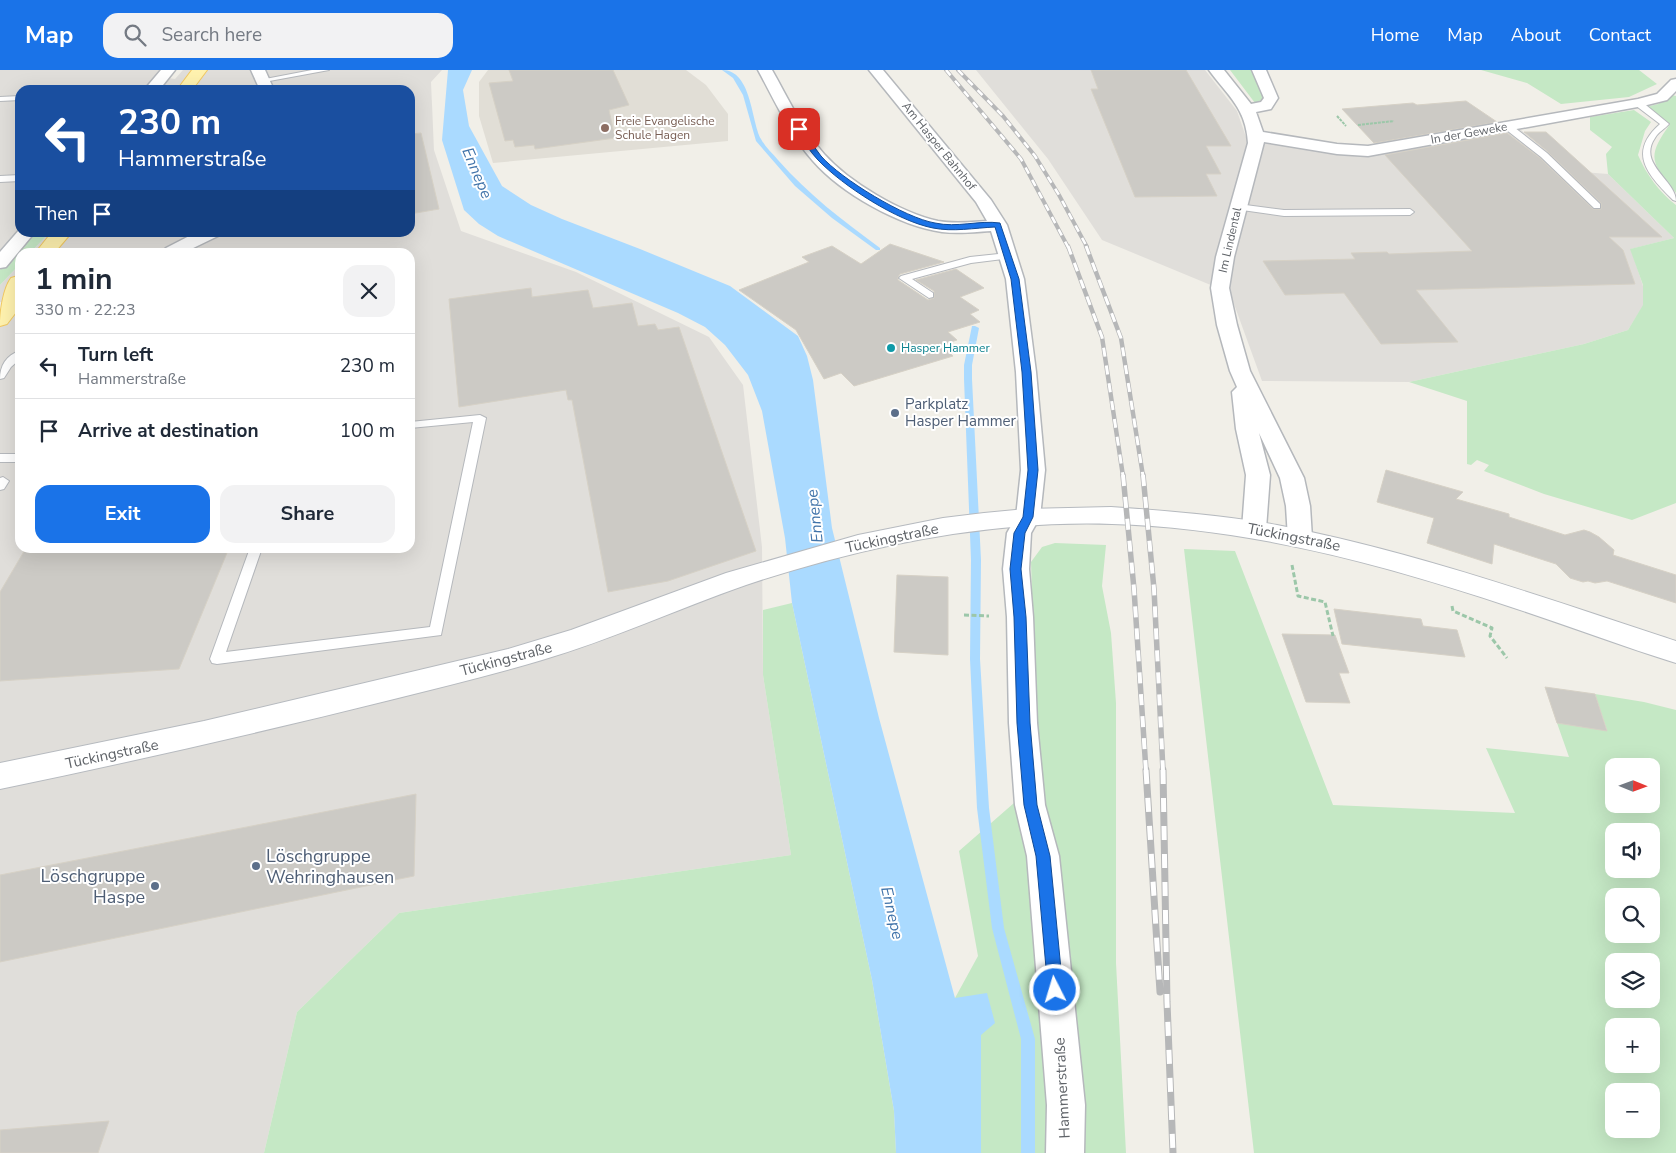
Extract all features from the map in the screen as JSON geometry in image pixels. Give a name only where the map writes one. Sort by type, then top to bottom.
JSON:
[{"type":"main road","points":[[188,85],[200,70]]},
{"type":"main road","points":[[49,248],[58,237]]},
{"type":"main road","points":[[0,320],[14,292]]},
{"type":"street","points":[[155,85],[168,70]]},
{"type":"street","points":[[764,70],[799,129],[820,158],[857,189],[904,216],[933,226],[969,228],[998,225]]},
{"type":"street","name":"Am Hasper Bahnhof","points":[[876,70],[983,200],[998,225]]},
{"type":"street","name":"Im Lindental","points":[[1216,70],[1248,109],[1256,136],[1254,150],[1225,257],[1220,288],[1227,325],[1240,371],[1247,429],[1258,475],[1254,529]]},
{"type":"street","points":[[1248,109],[1266,106],[1271,98],[1259,70]]},
{"type":"street","name":"In der Geweke","points":[[1256,136],[1337,149],[1368,151],[1638,104],[1662,97],[1676,83]]},
{"type":"street","name":"Hammerstraße","points":[[998,225],[1015,279],[1027,382],[1033,470],[1013,519],[1019,533],[1016,569],[1020,617],[1023,723],[1030,805],[1043,856],[1066,1106],[1065,1153]]},
{"type":"street","points":[[0,263],[23,237]]},
{"type":"street","points":[[180,248],[202,237]]},
{"type":"street","name":"Im Lindental","points":[[1240,371],[1292,478],[1298,506],[1300,538]]},
{"type":"street","name":"Tückingstraße","points":[[0,776],[143,748],[290,714],[539,651],[592,634],[697,592],[822,554],[901,535],[1013,519],[1122,517],[1184,521],[1254,529],[1300,538],[1368,553],[1451,578],[1676,652]]},
{"type":"lane","points":[[263,80],[324,70]]},
{"type":"lane","points":[[0,99],[15,98]]},
{"type":"lane","points":[[1638,104],[1665,124],[1650,138],[1646,155],[1652,170],[1676,198]]},
{"type":"lane","points":[[1507,126],[1544,155],[1597,206]]},
{"type":"lane","points":[[0,179],[15,178]]},
{"type":"lane","points":[[1238,207],[1284,213],[1410,212]]},
{"type":"lane","points":[[929,295],[904,278],[970,260],[1008,256]]},
{"type":"lane","points":[[0,376],[7,365],[15,358]]},
{"type":"lane","points":[[254,553],[217,659],[436,632],[480,418],[415,424]]},
{"type":"lane","points":[[0,458],[15,458]]},
{"type":"path","points":[[1337,116],[1346,126]]},
{"type":"path","points":[[1292,564],[1298,596],[1325,602],[1333,636]]},
{"type":"path","points":[[1451,578],[1453,611],[1492,628],[1490,636],[1507,658]]},
{"type":"path","points":[[964,615],[992,616]]},
{"type":"shaded area","points":[[0,70],[175,70],[168,78],[175,79],[183,70],[442,70],[431,82],[434,150],[461,231],[576,272],[709,337],[743,385],[762,547],[763,675],[791,855],[399,913],[297,1012],[264,1153],[0,1153],[0,310],[6,302],[0,302],[0,285],[15,269],[15,553],[415,553],[415,248],[35,248],[45,237],[415,237],[415,85],[15,85],[15,237],[19,237],[14,253],[0,270]]},
{"type":"shaded area","name":"Freie Evangelische Schule Hagen","points":[[488,70],[686,70],[706,85],[728,114],[728,141],[493,163],[479,116],[479,82]]},
{"type":"shaded area","points":[[976,70],[1205,70],[1237,111],[1247,140],[1331,154],[1367,156],[1521,130],[1570,171],[1608,174],[1674,238],[1631,249],[1643,286],[1643,306],[1628,330],[1584,344],[1409,382],[1262,381],[1230,293],[1102,240],[1048,159]]},
{"type":"green space","points":[[1230,70],[1254,70],[1266,98],[1255,103]]},
{"type":"green space","points":[[1481,70],[1639,70],[1657,84],[1629,97],[1561,104],[1527,83]]},
{"type":"green space","points":[[1672,95],[1676,96],[1676,193],[1661,174],[1655,160],[1657,145],[1670,124],[1646,107],[1658,104]]},
{"type":"green space","points":[[1634,110],[1651,122],[1645,131],[1638,155],[1654,183],[1676,205],[1676,503],[1632,520],[1544,494],[1484,471],[1489,465],[1477,460],[1471,465],[1467,464],[1467,401],[1409,382],[1584,344],[1628,330],[1643,305],[1643,285],[1630,249],[1674,238],[1608,174],[1606,154],[1612,147],[1590,130],[1590,117]]},
{"type":"green space","points":[[29,237],[45,237],[35,248],[19,248]]},
{"type":"green space","points":[[15,253],[15,269],[0,285],[0,270]]},
{"type":"green space","points":[[1055,543],[1106,545],[1102,586],[1111,633],[1116,703],[1116,963],[1126,1153],[981,1153],[981,1035],[955,998],[978,956],[959,851],[1038,782],[1031,562],[1042,547]]},
{"type":"green space","points":[[1184,549],[1235,551],[1333,805],[1515,813],[1486,748],[1569,757],[1557,723],[1607,730],[1595,694],[1644,702],[1676,710],[1676,1153],[1254,1153]]},
{"type":"green space","points":[[792,603],[872,980],[894,1111],[896,1153],[264,1153],[297,1012],[399,913],[791,855],[763,675],[763,610]]},
{"type":"water","name":"Ennepe","points":[[448,70],[472,70],[463,90],[469,126],[502,186],[531,205],[562,219],[730,286],[798,336],[807,356],[813,380],[832,528],[879,718],[955,998],[987,993],[995,1023],[981,1035],[981,1153],[896,1153],[894,1111],[872,980],[792,603],[785,538],[762,411],[748,375],[725,345],[705,327],[678,313],[498,236],[479,224],[464,210],[442,140]]},
{"type":"building","points":[[509,70],[613,70],[629,105],[609,110],[615,138],[535,149],[534,145],[515,147],[513,140],[505,141],[489,83],[513,81]]},
{"type":"building","points":[[1091,70],[1186,70],[1231,146],[1206,146],[1221,174],[1206,174],[1217,196],[1135,197],[1091,89],[1098,89]]},
{"type":"building","points":[[1466,101],[1497,122],[1374,143],[1342,109],[1413,103],[1417,105]]},
{"type":"building","points":[[1524,132],[1546,132],[1662,237],[1609,237],[1623,250],[1635,284],[1416,290],[1458,342],[1381,344],[1344,293],[1285,295],[1263,261],[1355,259],[1351,253],[1387,252],[1389,254],[1472,251],[1385,155],[1507,133],[1540,158],[1593,209],[1601,209],[1601,203],[1548,152]]},
{"type":"building","points":[[421,133],[439,209],[415,213],[415,134]]},
{"type":"building","points":[[890,244],[944,262],[900,274],[898,277],[898,280],[928,300],[934,298],[934,291],[916,280],[956,269],[984,288],[960,297],[979,310],[970,314],[980,322],[948,332],[957,340],[941,345],[953,356],[854,386],[841,373],[824,379],[796,330],[739,290],[809,262],[802,257],[832,246],[861,264]]},
{"type":"building","points":[[531,288],[532,297],[588,290],[593,308],[632,303],[638,326],[655,324],[658,330],[679,327],[756,551],[668,581],[608,592],[572,400],[568,400],[566,390],[459,407],[449,299]]},
{"type":"building","points":[[1386,470],[1463,492],[1456,499],[1509,514],[1509,517],[1565,535],[1584,530],[1590,532],[1614,550],[1613,555],[1676,575],[1676,603],[1607,581],[1595,583],[1570,578],[1556,564],[1494,544],[1492,564],[1427,543],[1434,518],[1377,502]]},
{"type":"building","points":[[23,553],[227,553],[179,669],[0,681],[0,592]]},
{"type":"building","points":[[897,575],[948,577],[948,655],[894,652]]},
{"type":"building","points":[[1334,609],[1421,619],[1423,626],[1457,630],[1465,657],[1342,644]]},
{"type":"building","points":[[1282,634],[1335,635],[1349,673],[1339,673],[1350,703],[1306,702]]},
{"type":"building","points":[[1545,687],[1595,694],[1607,731],[1557,723]]},
{"type":"building","points":[[416,794],[414,876],[0,962],[0,875]]},
{"type":"building","points":[[109,1121],[98,1153],[0,1153],[0,1130]]},
{"type":"waterway","points":[[725,70],[735,77],[746,95],[758,140],[797,185],[834,217],[878,249]]},
{"type":"waterway","points":[[975,328],[968,365],[968,379],[976,560],[975,659],[983,808],[998,928],[1028,1039],[1028,1153]]},
{"type":"railway","points":[[946,70],[1021,159],[1068,247]]},
{"type":"railway","points":[[958,70],[1003,116],[1035,156],[1087,247]]},
{"type":"railway","points":[[1068,246],[1102,337],[1123,476]]},
{"type":"railway","points":[[1086,246],[1121,338],[1143,476]]},
{"type":"railway","points":[[1123,475],[1134,589],[1146,771]]},
{"type":"railway","points":[[1143,475],[1154,589],[1163,771]]},
{"type":"railway","points":[[1146,770],[1160,992]]},
{"type":"railway","points":[[1163,770],[1167,1002],[1173,1153]]},
{"type":"place","name":"Freie Evangelische Schule Hagen","points":[[605,128]]},
{"type":"place","name":"Hasper Hammer","points":[[891,348]]},
{"type":"place","name":"Parkplatz Hasper Hammer","points":[[895,413]]},
{"type":"place","name":"Löschgruppe Wehringhausen","points":[[256,866]]},
{"type":"place","name":"Löschgruppe Haspe","points":[[155,886]]},
{"type":"route","points":[[799,129],[820,158],[857,189],[904,216],[933,226],[950,228],[998,225],[1015,279],[1026,372],[1033,470],[1028,517],[1019,533],[1016,569],[1020,617],[1023,723],[1030,805],[1043,856],[1055,990]]}]
